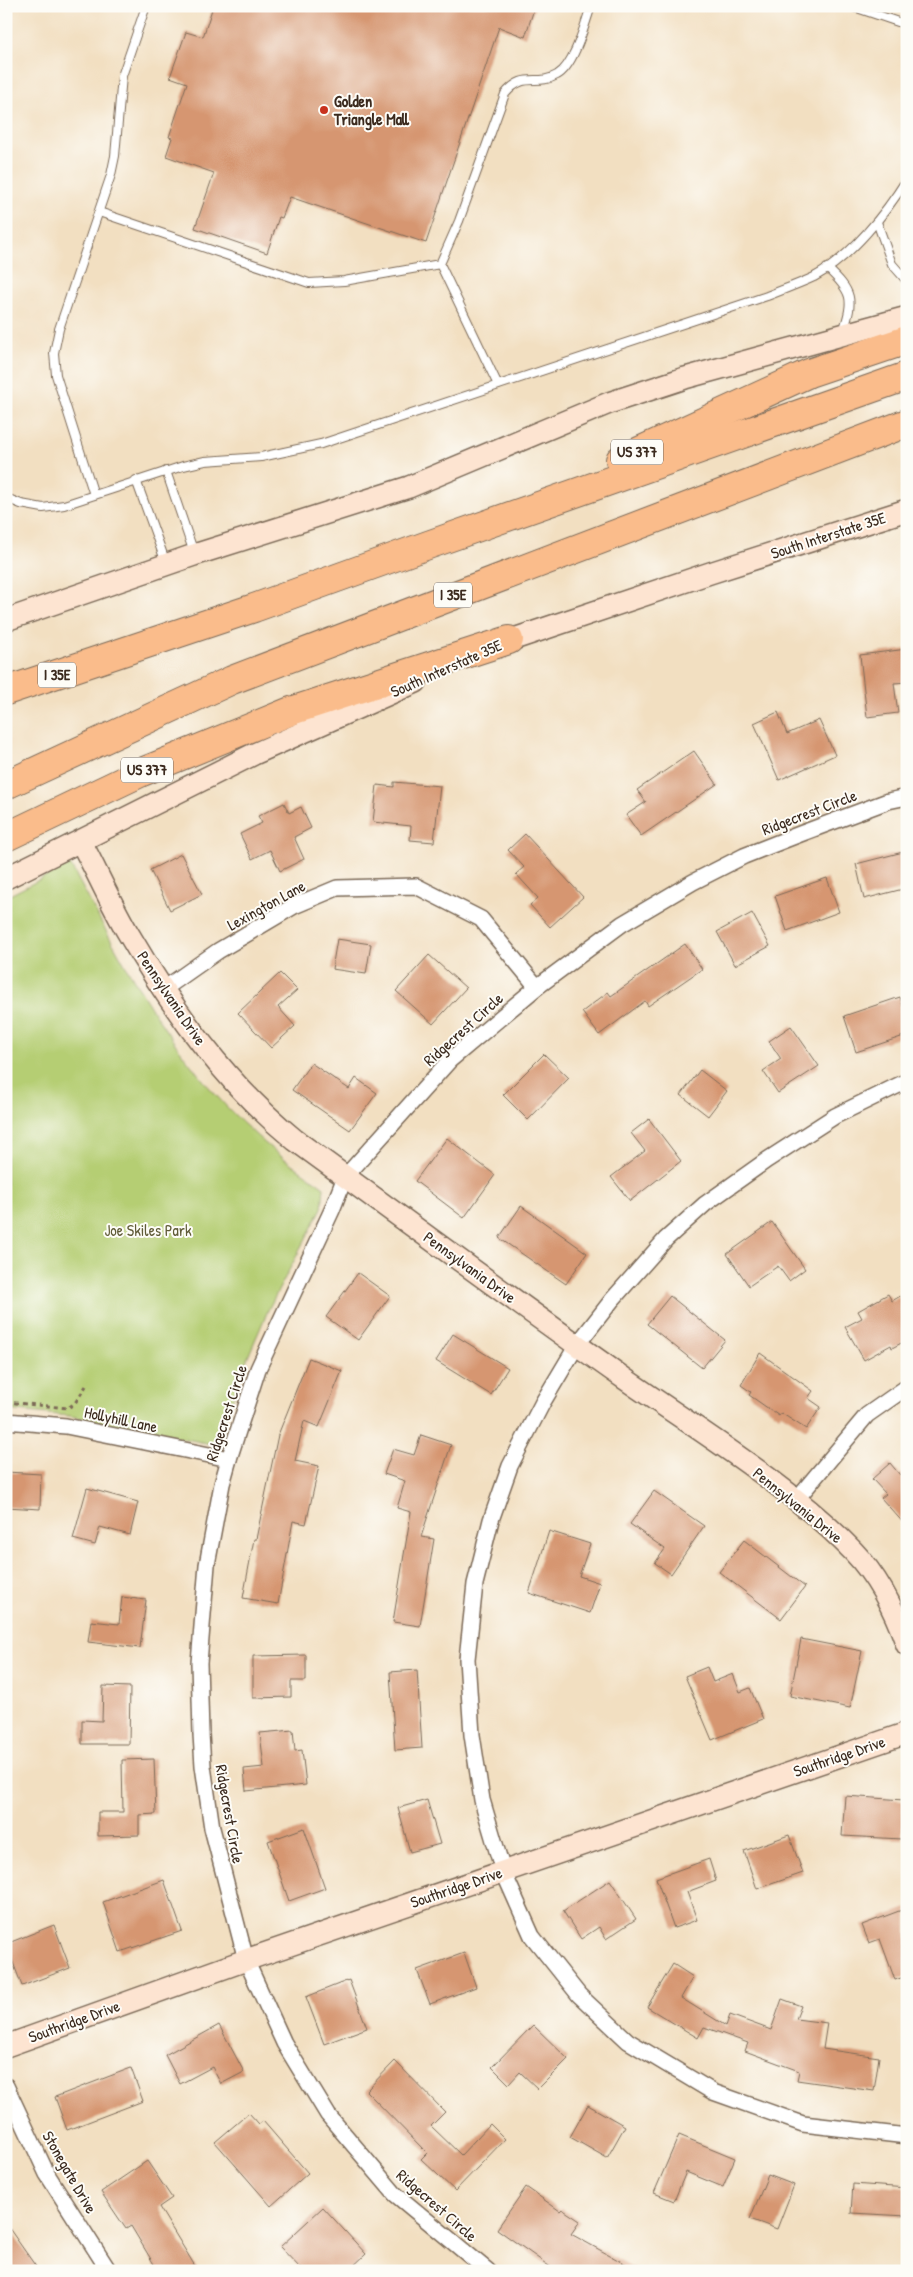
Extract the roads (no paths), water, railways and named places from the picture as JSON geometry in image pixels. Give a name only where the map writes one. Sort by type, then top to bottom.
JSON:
[{"type":"highway","name":"US 377","points":[[465,531],[809,373],[907,340]]},
{"type":"highway","name":"I 35E","points":[[6,691],[254,608],[465,531],[907,376]]},
{"type":"highway","name":"I 35E","points":[[6,786],[232,680],[907,423]]},
{"type":"highway","name":"US 377","points":[[6,837],[142,772],[291,711],[509,640]]},
{"type":"street","points":[[6,620],[167,566],[194,555],[409,487],[609,403],[685,378],[907,317]]},
{"type":"street","name":"South Interstate 35E","points":[[6,878],[254,754],[509,640],[907,510]]},
{"type":"street","name":"Ridgecrest Circle","points":[[488,2271],[395,2194],[328,2115],[284,2043],[246,1960],[212,1828],[202,1766],[200,1734],[199,1663],[206,1565],[228,1459],[258,1369],[332,1210],[345,1177],[450,1060],[537,987],[622,924],[693,882],[744,856],[888,801],[907,797]]},
{"type":"street","name":"Pennsylvania Drive","points":[[81,842],[128,932],[193,1033],[244,1092],[281,1129],[577,1345],[796,1500],[854,1552],[878,1582],[898,1621],[907,1645]]},
{"type":"street","name":"Lexington Lane","points":[[164,989],[218,951],[294,906],[337,888],[416,886],[481,919],[537,987]]},
{"type":"street","points":[[907,1081],[835,1116],[767,1160],[705,1204],[666,1239],[612,1300],[577,1345],[543,1402],[510,1466],[491,1520],[474,1584],[467,1659],[472,1735],[482,1800],[503,1871],[532,1936],[579,1995],[628,2041],[713,2092],[803,2124],[907,2136]]},
{"type":"street","points":[[796,1500],[867,1415],[907,1387]]},
{"type":"street","name":"Hollyhill Lane","points":[[6,1421],[66,1426],[228,1459]]},
{"type":"street","name":"Southridge Drive","points":[[6,2046],[246,1960],[907,1733]]},
{"type":"street","name":"Stonegate Drive","points":[[6,2086],[47,2174],[109,2271]]},
{"type":"lane","points":[[94,494],[56,375],[54,353],[59,329],[99,212],[115,156],[122,76],[146,6]]},
{"type":"lane","points":[[440,264],[459,222],[505,94],[513,85],[523,80],[548,78],[558,75],[573,54],[591,6]]},
{"type":"lane","points":[[851,6],[907,25]]},
{"type":"lane","points":[[6,498],[21,504],[43,508],[64,504],[136,480],[205,461],[261,457],[321,444],[766,296],[814,277],[827,268],[877,222],[907,179]]},
{"type":"lane","points":[[99,212],[309,283],[344,281],[440,264]]},
{"type":"lane","points":[[877,222],[892,264],[907,281]]},
{"type":"lane","points":[[440,264],[498,384]]},
{"type":"lane","points":[[827,268],[840,280],[849,298],[851,308],[842,335]]},
{"type":"lane","points":[[166,471],[194,555]]},
{"type":"lane","points":[[136,480],[167,566]]},
{"type":"place","name":"Golden Triangle Mall","points":[[324,110]]},
{"type":"park label","name":"Joe Skiles Park","points":[[148,1230]]}]
